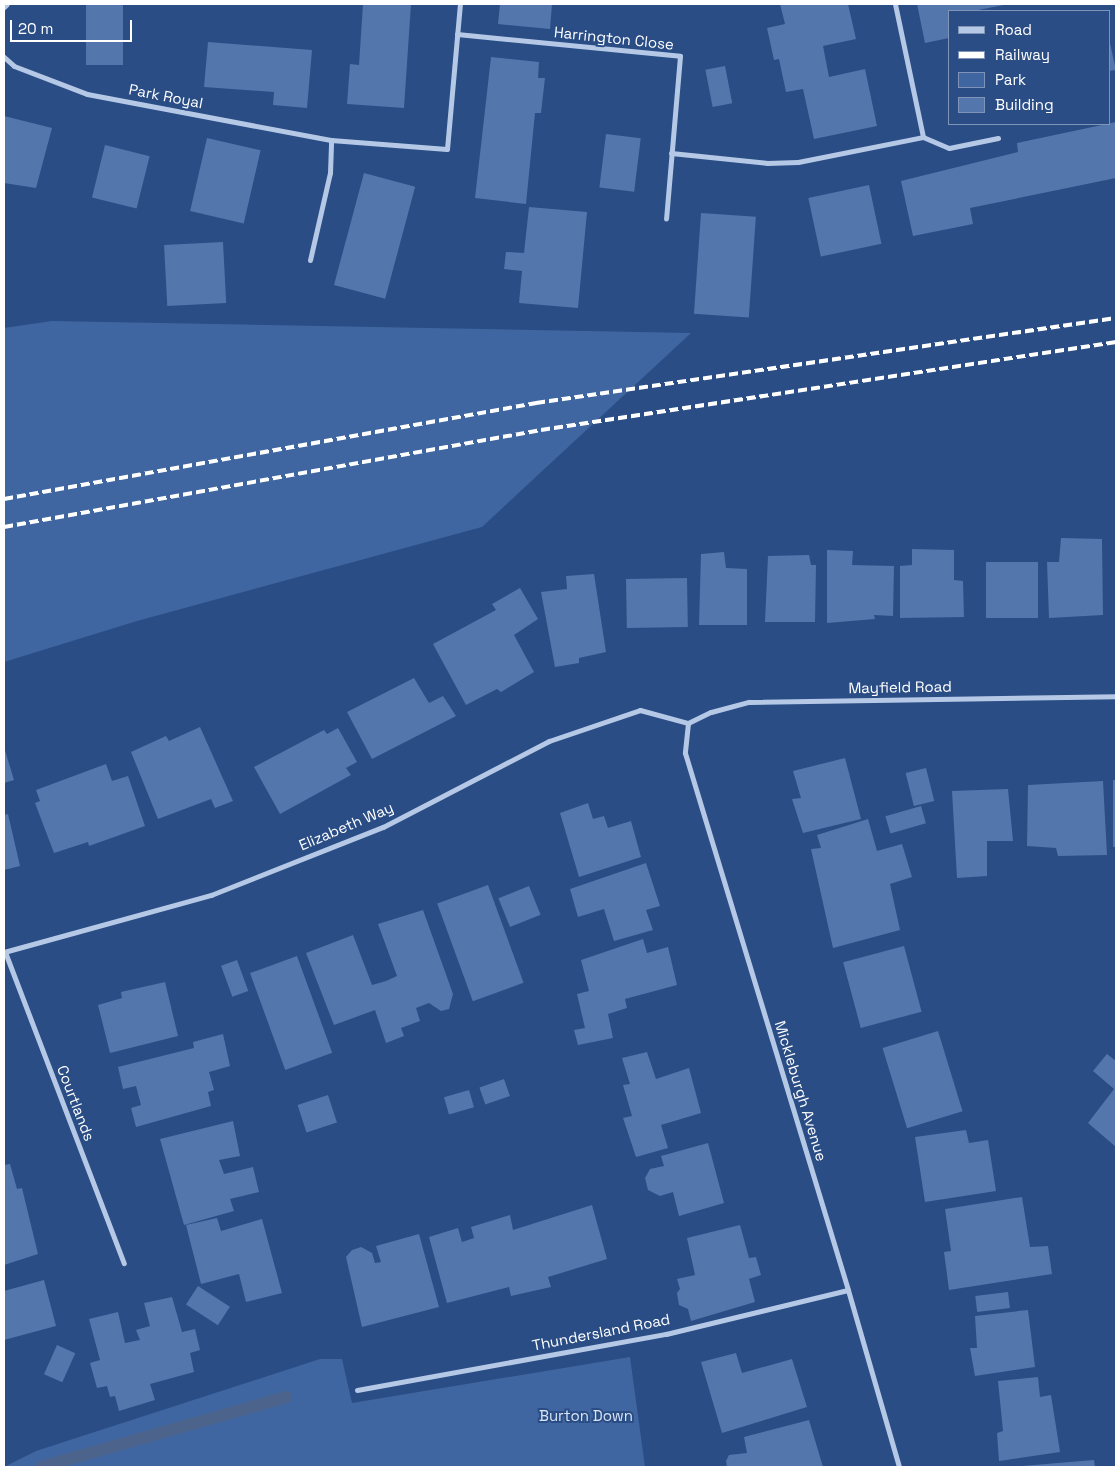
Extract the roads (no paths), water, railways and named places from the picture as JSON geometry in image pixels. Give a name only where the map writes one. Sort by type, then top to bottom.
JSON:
[{"type":"street","points":[[4,7],[7,4]]},
{"type":"street","name":"Park Royal","points":[[4,57],[14,66],[87,94],[331,140],[447,149],[460,4]]},
{"type":"street","points":[[895,4],[923,137]]},
{"type":"street","name":"Harrington Close","points":[[457,34],[680,56],[666,218]]},
{"type":"street","points":[[671,153],[767,163],[798,162],[923,137],[949,148],[998,138]]},
{"type":"street","points":[[310,260],[330,172],[331,140]]},
{"type":"street","name":"Mayfield Road","points":[[688,722],[710,712],[750,702],[1116,696]]},
{"type":"street","name":"Elizabeth Way","points":[[4,952],[211,895],[382,827],[548,741],[631,713],[640,710],[688,722]]},
{"type":"street","name":"Mickleburgh Avenue","points":[[688,722],[685,753],[848,1290],[899,1467]]},
{"type":"street","name":"Courtlands","points":[[4,952],[124,1263]]},
{"type":"street","name":"Thundersland Road","points":[[357,1390],[666,1334],[848,1290]]},
{"type":"waterway","points":[[41,1467],[286,1397]]},
{"type":"railway","points":[[4,499],[536,403],[1116,318]]},
{"type":"railway","points":[[4,527],[541,430],[1116,342]]},
{"type":"park label","name":"Burton Down","points":[[586,1416]]}]
